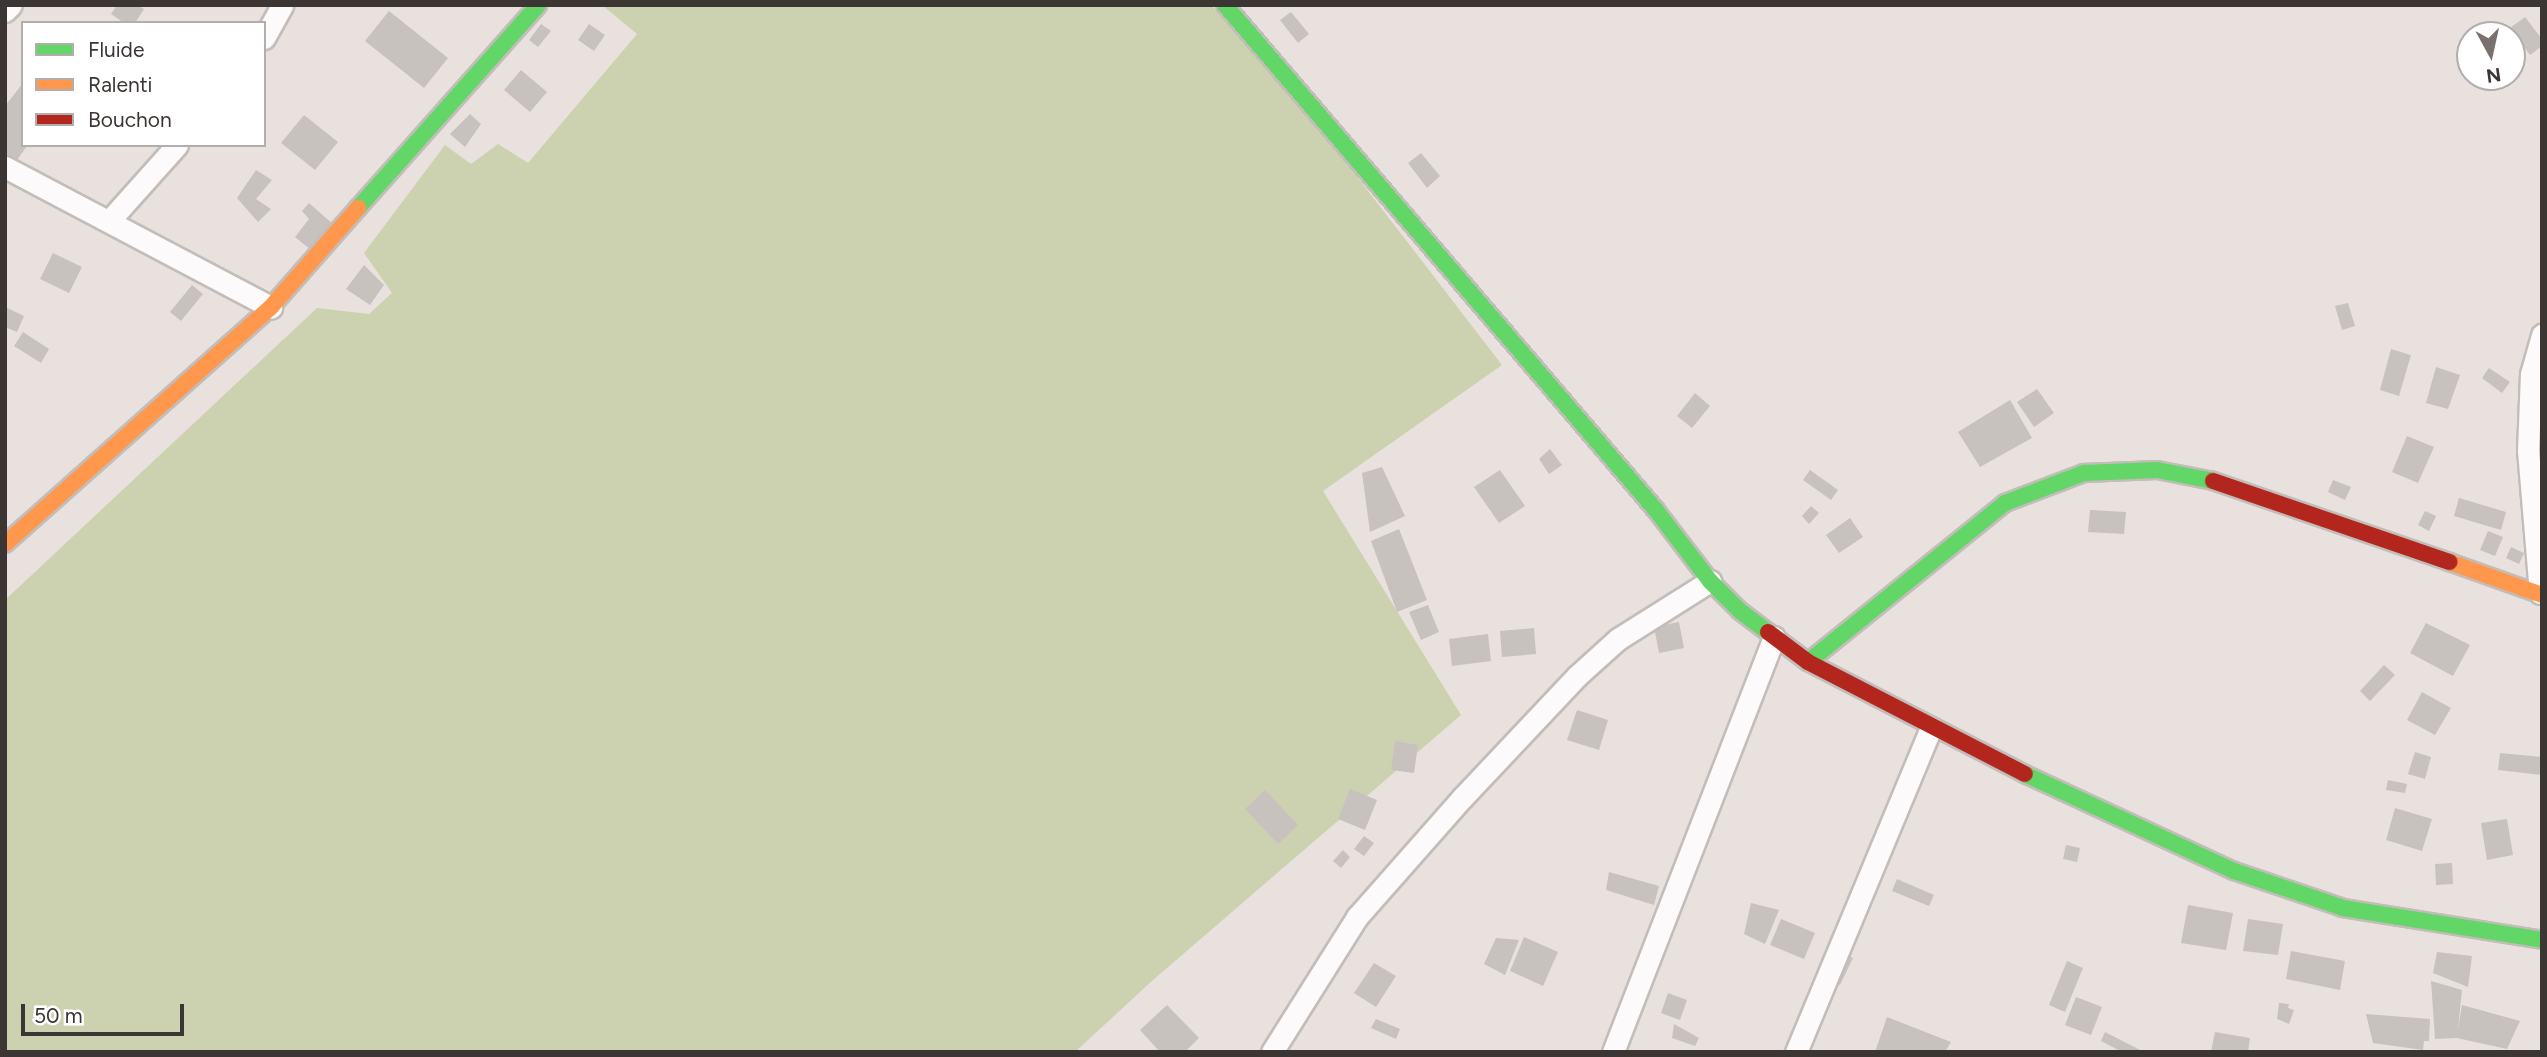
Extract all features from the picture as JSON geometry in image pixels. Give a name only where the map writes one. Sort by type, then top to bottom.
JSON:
[{"type":"main road","points":[[1225,5],[1655,509],[1710,581],[1740,611],[1808,662],[1931,728],[2234,871],[2343,908],[2541,937]]},
{"type":"main road","points":[[5,544],[66,486],[271,307],[529,8]]},
{"type":"main road","points":[[1808,662],[2006,503],[2084,473],[2157,470],[2221,482],[2541,594]]},
{"type":"street","points":[[5,11],[10,5]]},
{"type":"street","points":[[266,34],[282,5]]},
{"type":"street","points":[[109,221],[175,147]]},
{"type":"street","points":[[5,167],[271,307]]},
{"type":"street","points":[[2541,594],[2528,451],[2531,374],[2542,335]]},
{"type":"street","points":[[1272,1052],[1357,917],[1462,798],[1577,676],[1618,639],[1710,581]]},
{"type":"street","points":[[1613,1052],[1774,637]]},
{"type":"street","points":[[1796,1052],[1931,728]]},
{"type":"green space","points":[[602,5],[1211,5],[1335,148],[1502,365],[1323,491],[1461,715],[1153,980],[1075,1052],[5,1052],[5,600],[317,308],[369,314],[392,293],[364,253],[445,145],[471,164],[498,144],[528,163],[637,34]]},
{"type":"building","points":[[117,5],[138,5],[144,9],[136,21],[121,21],[111,14]]},
{"type":"building","points":[[389,11],[448,58],[424,88],[365,41]]},
{"type":"building","points":[[1291,12],[1309,34],[1298,43],[1280,20]]},
{"type":"building","points":[[2525,17],[2542,39],[2542,46],[2530,55],[2526,50],[2526,21],[2520,21]]},
{"type":"building","points":[[541,24],[551,31],[538,47],[529,40]]},
{"type":"building","points":[[589,24],[605,35],[594,51],[578,40]]},
{"type":"building","points":[[521,70],[547,92],[530,112],[504,90]]},
{"type":"building","points":[[21,86],[21,147],[26,147],[16,161],[5,153],[5,106]]},
{"type":"building","points":[[470,114],[481,124],[465,147],[450,134]]},
{"type":"building","points":[[304,115],[338,142],[315,170],[281,143]]},
{"type":"building","points":[[1421,153],[1440,176],[1427,188],[1408,163]]},
{"type":"building","points":[[256,170],[272,180],[256,199],[271,209],[258,222],[237,198]]},
{"type":"building","points":[[309,203],[334,225],[311,250],[295,237],[309,219],[302,211]]},
{"type":"building","points":[[53,253],[82,267],[69,293],[40,279]]},
{"type":"building","points":[[364,265],[384,285],[370,305],[346,289]]},
{"type":"building","points":[[192,285],[203,294],[181,321],[170,312]]},
{"type":"building","points":[[2348,303],[2355,326],[2342,330],[2335,306]]},
{"type":"building","points":[[5,307],[24,316],[17,332],[5,327]]},
{"type":"building","points":[[23,332],[49,349],[41,363],[14,346]]},
{"type":"building","points":[[2391,349],[2411,355],[2399,396],[2380,390]]},
{"type":"building","points":[[2436,367],[2460,375],[2448,409],[2426,403]]},
{"type":"building","points":[[2489,368],[2510,382],[2502,393],[2482,378]]},
{"type":"building","points":[[2037,389],[2054,413],[2034,427],[2017,402]]},
{"type":"building","points":[[1695,393],[1710,406],[1692,428],[1677,416]]},
{"type":"building","points":[[2010,400],[2032,438],[1980,467],[1958,432]]},
{"type":"building","points":[[2407,436],[2434,447],[2418,483],[2392,472]]},
{"type":"building","points":[[1550,449],[1562,465],[1549,474],[1539,459]]},
{"type":"building","points":[[1382,467],[1405,516],[1370,532],[1362,473]]},
{"type":"building","points":[[1500,470],[1525,506],[1499,523],[1474,487]]},
{"type":"building","points":[[1810,470],[1838,490],[1831,500],[1803,480]]},
{"type":"building","points":[[2333,480],[2351,487],[2345,500],[2328,492]]},
{"type":"building","points":[[2459,498],[2506,512],[2501,530],[2454,516]]},
{"type":"building","points":[[1811,506],[1819,513],[1809,524],[1802,516]]},
{"type":"building","points":[[2090,510],[2126,512],[2124,534],[2088,532]]},
{"type":"building","points":[[2425,511],[2436,516],[2429,531],[2418,525]]},
{"type":"building","points":[[1850,518],[1863,537],[1839,553],[1826,535]]},
{"type":"building","points":[[1399,529],[1427,600],[1397,612],[1371,541]]},
{"type":"building","points":[[2488,531],[2503,537],[2495,556],[2480,550]]},
{"type":"building","points":[[2511,547],[2524,553],[2519,564],[2506,558]]},
{"type":"building","points":[[1428,605],[1439,632],[1421,640],[1409,612]]},
{"type":"building","points":[[1679,622],[1684,648],[1659,653],[1654,627]]},
{"type":"building","points":[[2426,623],[2470,645],[2453,676],[2410,653]]},
{"type":"building","points":[[1534,628],[1536,654],[1502,657],[1500,631]]},
{"type":"building","points":[[1488,634],[1491,661],[1452,666],[1449,639]]},
{"type":"building","points":[[2384,665],[2395,675],[2370,701],[2360,691]]},
{"type":"building","points":[[2422,692],[2451,708],[2435,735],[2407,720]]},
{"type":"building","points":[[1577,710],[1608,720],[1599,750],[1567,740]]},
{"type":"building","points":[[1395,741],[1418,745],[1414,773],[1391,770]]},
{"type":"building","points":[[2415,752],[2431,757],[2425,779],[2408,774]]},
{"type":"building","points":[[2500,753],[2542,757],[2542,775],[2498,770]]},
{"type":"building","points":[[2388,780],[2407,784],[2405,793],[2386,790]]},
{"type":"building","points":[[1350,789],[1377,800],[1365,830],[1338,819]]},
{"type":"building","points":[[1265,790],[1298,825],[1278,844],[1245,809]]},
{"type":"building","points":[[2395,808],[2432,819],[2422,851],[2386,840]]},
{"type":"building","points":[[2507,819],[2513,855],[2487,860],[2481,823]]},
{"type":"building","points":[[1364,836],[1374,843],[1364,856],[1354,849]]},
{"type":"building","points":[[2066,845],[2080,848],[2077,862],[2063,859]]},
{"type":"building","points":[[1343,850],[1350,857],[1341,868],[1333,861]]},
{"type":"building","points":[[2452,863],[2453,884],[2436,885],[2435,864]]},
{"type":"building","points":[[1609,872],[1659,886],[1654,905],[1606,890]]},
{"type":"building","points":[[1897,879],[1934,895],[1929,906],[1892,891]]},
{"type":"building","points":[[1751,903],[1779,910],[1765,944],[1744,934]]},
{"type":"building","points":[[2188,905],[2233,913],[2226,950],[2181,943]]},
{"type":"building","points":[[1781,919],[1815,933],[1804,959],[1770,945]]},
{"type":"building","points":[[2248,919],[2283,924],[2278,955],[2243,951]]},
{"type":"building","points":[[1524,937],[1558,952],[1543,986],[1510,971]]},
{"type":"building","points":[[1496,938],[1519,940],[1505,975],[1484,964]]},
{"type":"building","points":[[2291,951],[2345,961],[2340,990],[2286,979]]},
{"type":"building","points":[[1841,952],[1853,958],[1840,985],[1827,979]]},
{"type":"building","points":[[2437,952],[2472,956],[2468,987],[2433,973]]},
{"type":"building","points":[[2067,961],[2083,968],[2065,1012],[2049,1005]]},
{"type":"building","points":[[1374,963],[1396,976],[1376,1007],[1354,993]]},
{"type":"building","points":[[2431,981],[2462,990],[2458,1030],[2462,1005],[2520,1021],[2507,1049],[2457,1038],[2435,1039]]},
{"type":"building","points":[[1668,993],[1687,1000],[1680,1020],[1661,1013]]},
{"type":"building","points":[[2076,997],[2102,1007],[2091,1035],[2065,1025]]},
{"type":"building","points":[[2279,1003],[2289,1004],[2288,1008],[2294,1010],[2289,1024],[2277,1019]]},
{"type":"building","points":[[1167,1005],[1199,1038],[1185,1052],[1160,1052],[1140,1030]]},
{"type":"building","points":[[2366,1014],[2430,1019],[2429,1041],[2424,1041],[2423,1050],[2373,1043]]},
{"type":"building","points":[[1887,1017],[1951,1042],[1945,1052],[1875,1052]]},
{"type":"building","points":[[1376,1019],[1400,1029],[1396,1039],[1371,1028]]},
{"type":"building","points":[[1674,1024],[1699,1038],[1695,1046],[1672,1038]]},
{"type":"building","points":[[2105,1032],[2144,1052],[2122,1052],[2101,1041]]},
{"type":"building","points":[[2215,1032],[2250,1038],[2248,1052],[2211,1052]]},
{"type":"traffic: fast","points":[[358,208],[538,5]]},
{"type":"traffic: fast","points":[[1225,5],[1655,509],[1710,581],[1740,611],[1768,632]]},
{"type":"traffic: fast","points":[[1808,662],[2005,503],[2084,473],[2157,470],[2213,481]]},
{"type":"traffic: fast","points":[[2025,774],[2234,871],[2343,908],[2542,940]]},
{"type":"traffic: slow","points":[[5,544],[271,307],[358,208]]},
{"type":"traffic: slow","points":[[2449,562],[2542,595]]},
{"type":"traffic: jam","points":[[2213,481],[2449,562]]},
{"type":"traffic: jam","points":[[1768,632],[1808,662],[2025,774]]}]
